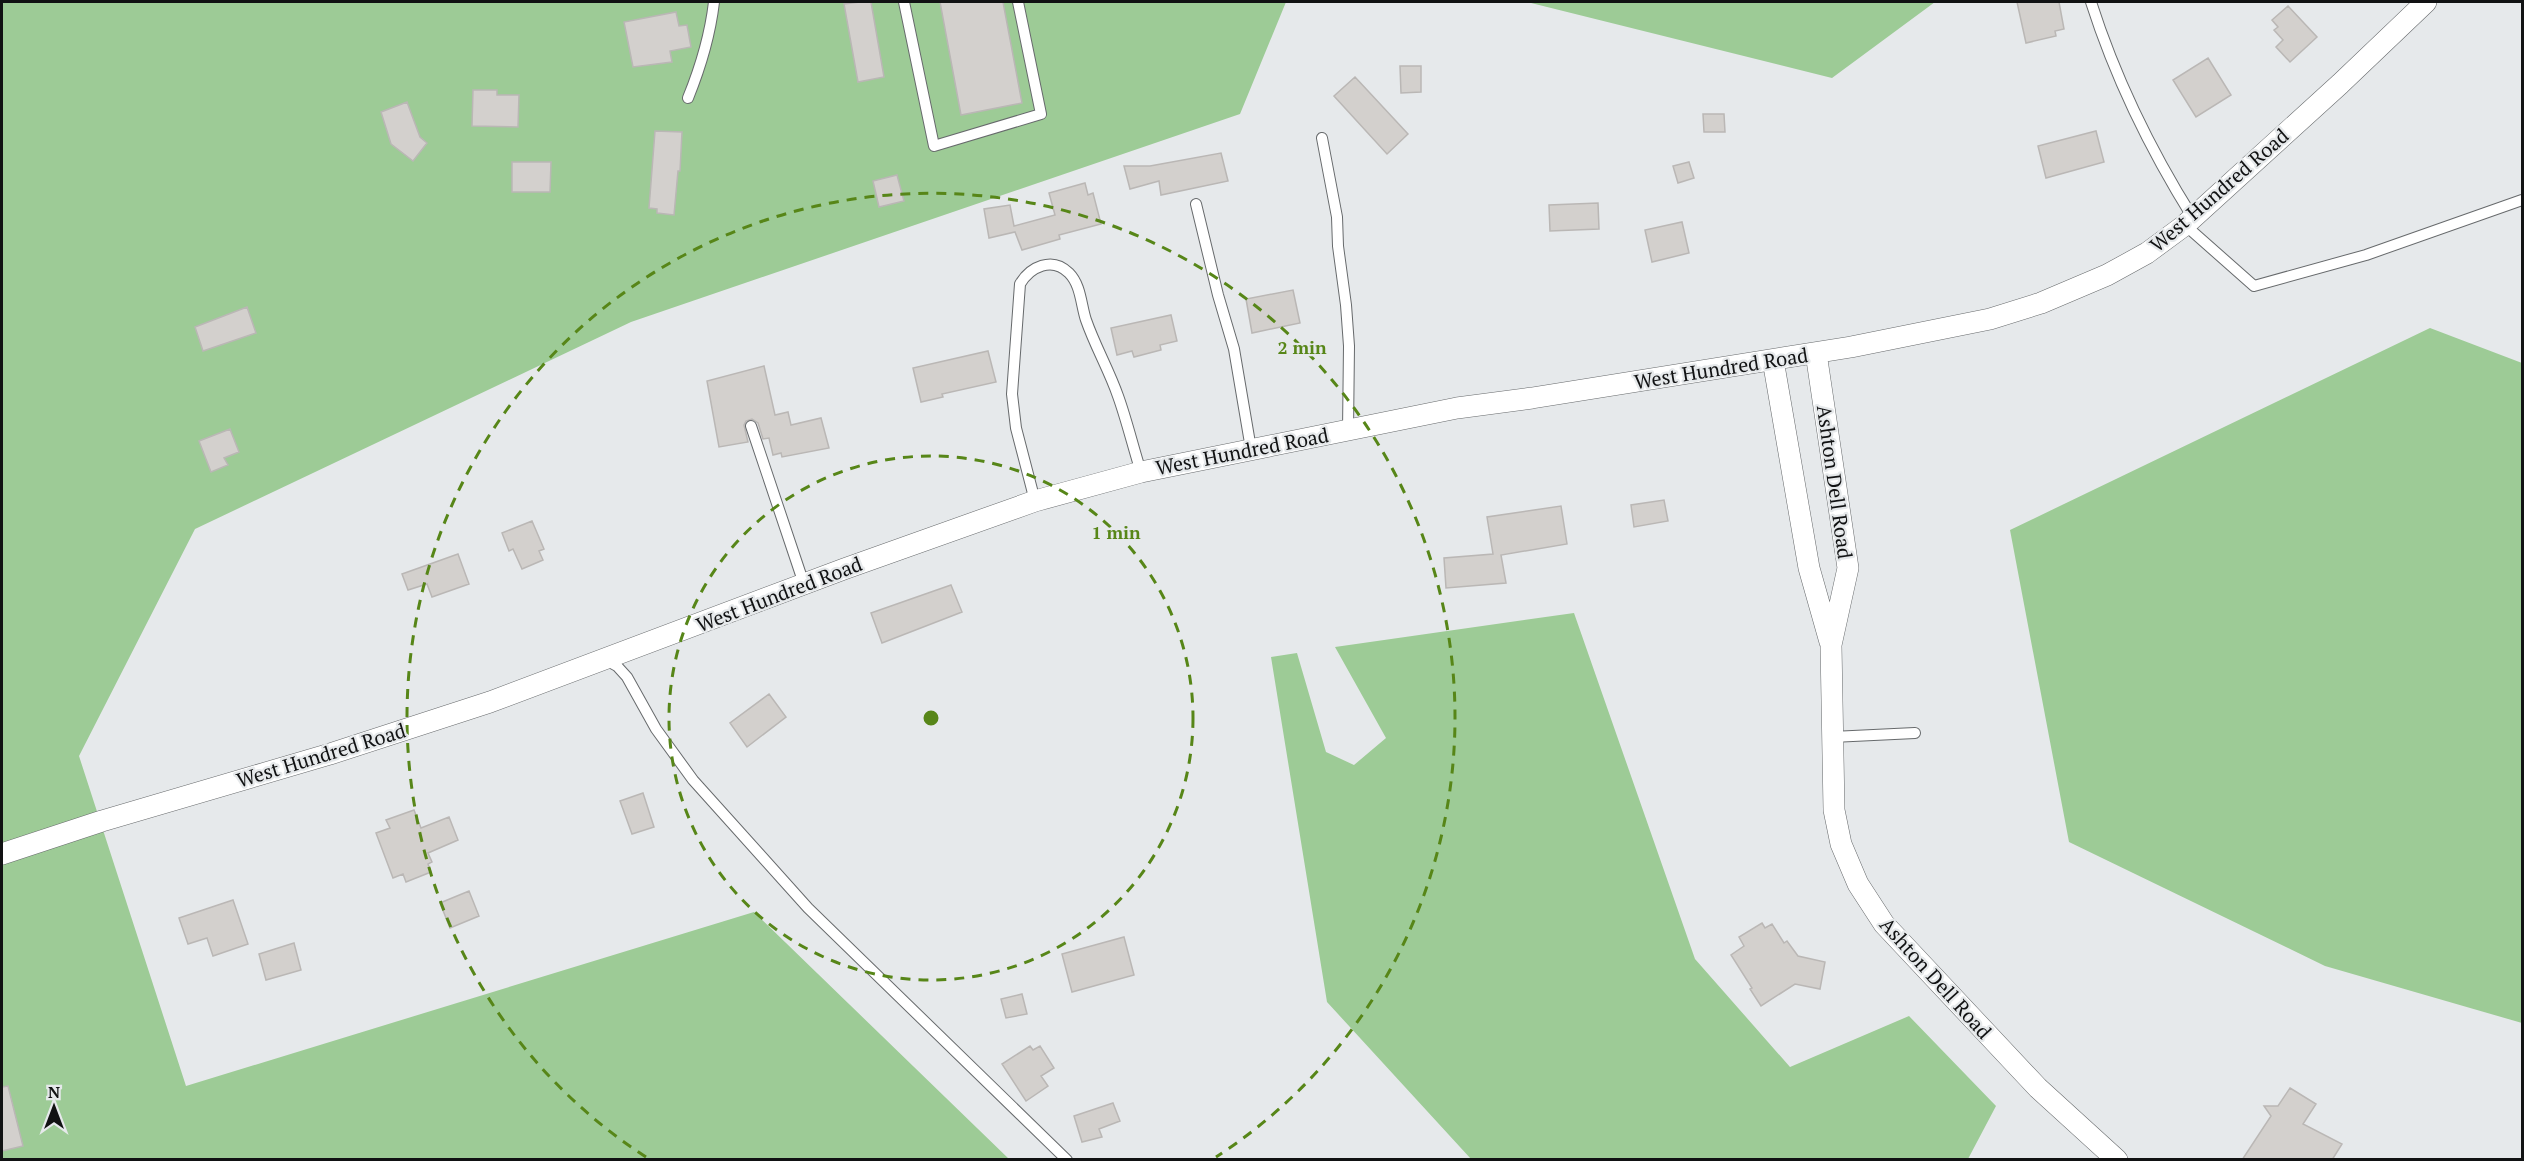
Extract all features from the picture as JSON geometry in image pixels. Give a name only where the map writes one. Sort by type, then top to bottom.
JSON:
[{"type":"street","name":"West Hundred Road","points":[[2,854],[102,821],[330,754],[490,702],[804,584],[1035,501],[1141,472],[1455,409],[1816,353],[1990,319],[2041,303],[2107,275],[2147,253],[2189,221],[2340,84],[2426,2]]},
{"type":"street","name":"Ashton Dell Road","points":[[1816,353],[1848,568],[1831,645],[1834,810],[1841,844],[1858,884],[1884,924],[2038,1088],[2117,1160]]},
{"type":"street","name":"Ashton Dell Road","points":[[1773,360],[1809,568],[1831,645]]},
{"type":"lane","points":[[688,98],[702,62],[714,2]]},
{"type":"lane","points":[[904,2],[934,146],[1041,114],[1018,2]]},
{"type":"lane","points":[[2091,2],[2120,77],[2189,221],[2253,286],[2366,255],[2523,200]]},
{"type":"lane","points":[[1322,138],[1334,197],[1346,305],[1349,346],[1348,430]]},
{"type":"lane","points":[[1196,204],[1218,296],[1234,349],[1251,449]]},
{"type":"lane","points":[[1035,501],[1016,428],[1012,394],[1020,284],[1026,273],[1039,265],[1051,264],[1063,268],[1071,274],[1077,285],[1085,319],[1118,396],[1141,472]]},
{"type":"lane","points":[[752,426],[804,584]]},
{"type":"lane","points":[[606,660],[617,666],[627,677],[656,729],[693,780],[808,908],[1067,1160]]},
{"type":"lane","points":[[1832,737],[1915,734]]},
{"type":"green space","points":[[2,2],[1286,2],[1240,114],[631,322],[195,529],[79,756],[186,1086],[754,912],[1009,1159],[2,1160]]},
{"type":"green space","points":[[1527,2],[1935,2],[1832,78]]},
{"type":"green space","points":[[2430,328],[2522,363],[2522,1023],[2325,966],[2069,842],[2010,530]]},
{"type":"green space","points":[[1574,613],[1695,959],[1790,1067],[1909,1016],[1996,1106],[1968,1159],[1471,1159],[1327,1002],[1271,657],[1297,653],[1326,752],[1354,765],[1386,738],[1335,647]]},
{"type":"building","points":[[871,2],[884,77],[858,82],[844,4]]},
{"type":"building","points":[[940,2],[1003,2],[1022,103],[961,115]]},
{"type":"building","points":[[2017,2],[2059,2],[2064,29],[2055,31],[2056,36],[2026,43]]},
{"type":"building","points":[[2288,6],[2317,37],[2290,62],[2276,47],[2283,40],[2274,30],[2278,27],[2272,20]]},
{"type":"building","points":[[676,12],[679,26],[687,25],[691,47],[670,51],[672,62],[633,67],[624,22]]},
{"type":"building","points":[[2208,58],[2231,95],[2196,117],[2173,80]]},
{"type":"building","points":[[1400,66],[1421,66],[1421,92],[1401,93]]},
{"type":"building","points":[[1355,77],[1408,134],[1387,154],[1334,96]]},
{"type":"building","points":[[473,90],[497,90],[497,95],[519,95],[518,127],[472,126]]},
{"type":"building","points":[[407,102],[420,137],[427,143],[413,161],[391,144],[381,112]]},
{"type":"building","points":[[1703,114],[1724,114],[1725,132],[1704,132]]},
{"type":"building","points":[[655,131],[682,132],[674,215],[657,213],[657,209],[649,208]]},
{"type":"building","points":[[2096,131],[2104,162],[2046,178],[2038,146]]},
{"type":"building","points":[[1221,153],[1228,181],[1161,195],[1159,181],[1130,189],[1124,166],[1150,166]]},
{"type":"building","points":[[512,162],[551,162],[550,192],[512,192]]},
{"type":"building","points":[[1689,162],[1694,178],[1678,183],[1673,166]]},
{"type":"building","points":[[897,175],[904,201],[879,207],[873,181]]},
{"type":"building","points":[[1085,183],[1088,195],[1093,193],[1101,224],[1059,235],[1060,239],[1022,250],[1015,232],[989,238],[984,209],[1010,205],[1014,226],[1055,215],[1049,193]]},
{"type":"building","points":[[1598,203],[1599,229],[1550,231],[1549,205]]},
{"type":"building","points":[[1682,222],[1689,253],[1652,262],[1645,230]]},
{"type":"building","points":[[1293,290],[1300,323],[1252,333],[1246,299]]},
{"type":"building","points":[[247,307],[256,333],[203,351],[195,327]]},
{"type":"building","points":[[1171,315],[1177,341],[1160,345],[1161,350],[1134,357],[1132,351],[1117,355],[1111,328]]},
{"type":"building","points":[[988,351],[996,382],[942,394],[943,397],[921,402],[913,368]]},
{"type":"building","points":[[764,366],[775,415],[788,412],[791,425],[821,418],[829,448],[782,457],[781,453],[773,455],[769,438],[763,439],[758,423],[752,419],[746,421],[744,425],[748,442],[719,447],[707,381]]},
{"type":"building","points":[[230,429],[239,452],[224,458],[228,465],[211,472],[199,441]]},
{"type":"building","points":[[1664,500],[1668,521],[1634,527],[1631,505]]},
{"type":"building","points":[[1561,506],[1567,544],[1501,555],[1506,583],[1446,588],[1444,558],[1493,554],[1487,517]]},
{"type":"building","points":[[532,521],[544,549],[539,551],[543,560],[522,569],[513,549],[509,551],[502,533]]},
{"type":"building","points":[[458,554],[469,584],[432,597],[427,584],[408,590],[402,574]]},
{"type":"building","points":[[951,585],[962,612],[882,643],[871,613]]},
{"type":"building","points":[[769,694],[786,717],[747,747],[730,723]]},
{"type":"building","points":[[643,793],[654,827],[632,834],[620,801]]},
{"type":"building","points":[[414,810],[421,828],[449,817],[458,840],[428,853],[432,862],[428,864],[431,872],[406,882],[403,874],[393,878],[376,833],[390,828],[386,820]]},
{"type":"building","points":[[469,891],[479,916],[450,928],[440,903]]},
{"type":"building","points":[[233,900],[248,944],[213,956],[207,938],[188,944],[179,918]]},
{"type":"building","points":[[1762,923],[1765,928],[1772,924],[1784,943],[1787,941],[1798,956],[1825,962],[1820,989],[1795,984],[1761,1006],[1731,955],[1744,946],[1739,937]]},
{"type":"building","points":[[1124,937],[1134,975],[1072,992],[1062,954]]},
{"type":"building","points":[[294,943],[301,970],[266,980],[259,954]]},
{"type":"building","points":[[1022,994],[1027,1014],[1006,1018],[1001,999]]},
{"type":"building","points":[[1030,1046],[1033,1050],[1040,1046],[1054,1068],[1041,1076],[1048,1086],[1026,1101],[1002,1064]]},
{"type":"building","points":[[8,1086],[23,1146],[2,1151],[2,1087]]},
{"type":"building","points":[[2290,1088],[2316,1104],[2303,1124],[2342,1144],[2332,1160],[2242,1160],[2271,1116],[2264,1106],[2278,1106]]},
{"type":"building","points":[[1113,1103],[1120,1121],[1099,1129],[1102,1137],[1082,1142],[1074,1116]]}]
